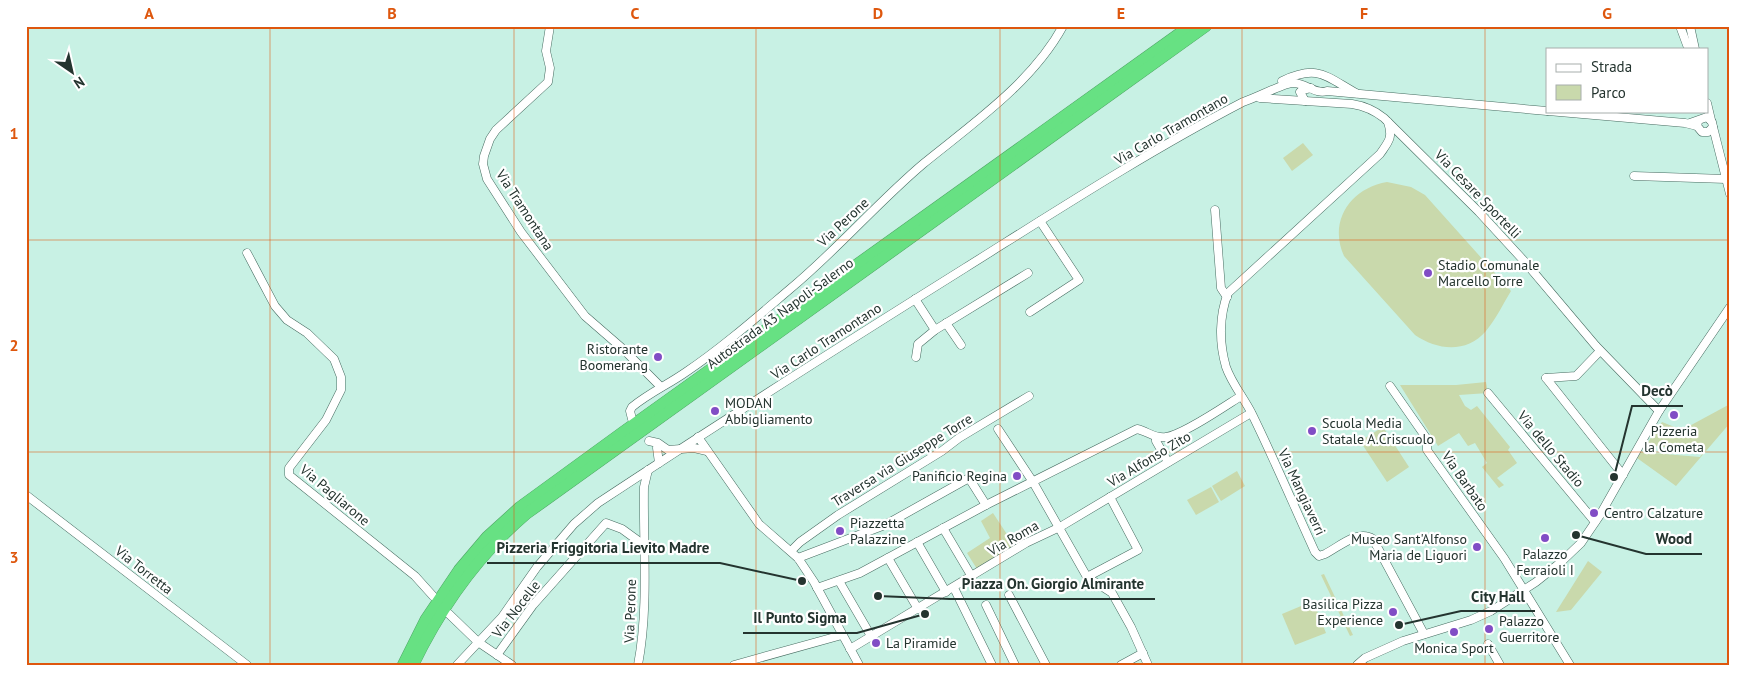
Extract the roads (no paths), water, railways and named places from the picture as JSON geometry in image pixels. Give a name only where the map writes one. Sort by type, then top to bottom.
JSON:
[{"type":"highway","name":"Autostrada A3 Napoli-Salerno","points":[[402,665],[426,619],[454,577],[476,549],[515,512],[623,432],[1190,26]]},
{"type":"highway","name":"Autostrada A3 Napoli-Salerno","points":[[413,665],[437,620],[464,579],[487,551],[526,514],[1206,26]]},
{"type":"street","name":"Via Tramontana","points":[[550,26],[546,51],[550,68],[548,82],[496,130],[490,139],[483,164],[487,179],[521,232],[585,316],[623,349],[661,387]]},
{"type":"street","name":"Via Perone","points":[[632,419],[630,411],[632,407],[686,372],[792,288],[922,165],[982,117],[1021,82],[1063,26]]},
{"type":"street","points":[[1680,26],[1687,45],[1692,48]]},
{"type":"street","points":[[1690,26],[1694,48]]},
{"type":"street","points":[[1304,101],[1300,92],[1313,88],[1309,81],[1312,75],[1316,73]]},
{"type":"street","name":"Via Carlo Tramontano","points":[[1256,98],[1263,91],[1289,78],[1301,74],[1316,73],[1327,76],[1360,95]]},
{"type":"street","points":[[1327,76],[1330,86],[1327,91]]},
{"type":"street","name":"Via Carlo Tramontano","points":[[457,665],[502,617],[537,568],[574,524],[598,503],[915,299],[1214,117],[1243,102],[1290,83],[1300,83],[1319,92],[1327,91],[1546,111]]},
{"type":"street","name":"Via Cesare Sportelli","points":[[1256,98],[1364,106],[1374,110],[1468,200],[1526,262],[1542,284],[1600,351],[1659,411]]},
{"type":"street","name":"Via Carlo Tramontano","points":[[1559,112],[1685,123],[1706,118]]},
{"type":"street","points":[[1706,118],[1715,138],[1730,194]]},
{"type":"street","points":[[1215,210],[1221,288],[1226,297],[1235,285],[1341,185],[1380,154],[1389,142],[1392,134],[1388,122]]},
{"type":"street","points":[[1634,176],[1726,179]]},
{"type":"street","points":[[1030,312],[1079,280],[1040,222]]},
{"type":"street","name":"Via Pagliarone","points":[[247,253],[276,306],[287,320],[307,333],[334,359],[341,377],[341,390],[327,418],[289,468],[289,475],[415,576],[433,596]]},
{"type":"street","points":[[916,357],[918,344],[935,330],[1028,272]]},
{"type":"street","name":"Via Mangiaverri","points":[[1226,297],[1223,306],[1221,332],[1224,357],[1231,378],[1251,413],[1316,552],[1319,556],[1325,554],[1359,535],[1367,536],[1373,540],[1424,634]]},
{"type":"street","points":[[915,299],[935,330]]},
{"type":"street","points":[[1358,665],[1365,658],[1424,634],[1491,611],[1524,590],[1561,562],[1581,543],[1623,475],[1659,411],[1730,308]]},
{"type":"street","points":[[946,323],[961,345]]},
{"type":"street","points":[[1600,351],[1576,376],[1546,378],[1623,475]]},
{"type":"street","name":"Via Barbato","points":[[1390,386],[1427,439],[1427,450],[1504,558],[1570,665]]},
{"type":"street","name":"Via dello Stadio","points":[[1488,393],[1595,522]]},
{"type":"street","name":"Traversa via Giuseppe Torre","points":[[791,551],[800,542],[838,515],[942,451],[959,438],[1030,396]]},
{"type":"street","points":[[817,588],[860,573],[943,528],[1137,429],[1156,437],[1166,437],[1180,432],[1241,396]]},
{"type":"street","name":"Via Alfonso Zito","points":[[1060,527],[1251,413]]},
{"type":"street","points":[[707,451],[707,438],[714,428]]},
{"type":"street","points":[[998,429],[1033,482],[1087,577],[1112,592],[1131,627],[1148,665]]},
{"type":"street","points":[[1156,437],[1156,441],[1168,462]]},
{"type":"street","points":[[668,457],[646,438],[668,450],[694,448],[707,451]]},
{"type":"street","points":[[698,438],[759,524],[798,558],[817,588],[859,665]]},
{"type":"street","points":[[657,448],[659,463]]},
{"type":"street","name":"Via Perone","points":[[638,665],[642,647],[644,611],[644,487],[648,470]]},
{"type":"street","points":[[798,558],[885,525],[969,478],[986,506]]},
{"type":"street","name":"Via Torretta","points":[[26,495],[248,665]]},
{"type":"street","points":[[1087,577],[1138,550],[1110,498]]},
{"type":"street","name":"Via Nocelle","points":[[497,655],[533,605],[606,523],[622,528],[644,545]]},
{"type":"street","name":"Via Roma","points":[[850,649],[1026,543],[1060,527]]},
{"type":"street","points":[[943,528],[972,577]]},
{"type":"street","points":[[917,542],[946,592]]},
{"type":"street","points":[[888,558],[918,609]]},
{"type":"street","points":[[839,581],[871,636]]},
{"type":"street","points":[[954,588],[992,665]]},
{"type":"street","points":[[1009,594],[1046,665]]},
{"type":"street","points":[[986,605],[1016,665]]},
{"type":"street","points":[[449,614],[478,642],[512,665]]},
{"type":"street","points":[[734,665],[842,635]]},
{"type":"street","points":[[1488,644],[1500,665]]},
{"type":"street","points":[[1121,665],[1143,653]]},
{"type":"place","name":"Stadio Comunale Marcello Torre","points":[[1428,273]]},
{"type":"place","name":"Ristorante Boomerang","points":[[658,357]]},
{"type":"place","name":"MODAN Abbigliamento","points":[[715,411]]},
{"type":"place","name":"Pizzeria la Cometa","points":[[1674,415]]},
{"type":"place","name":"Scuola Media Statale A.Criscuolo","points":[[1312,431]]},
{"type":"place","name":"Panificio Regina","points":[[1017,476]]},
{"type":"place","name":"Decò","points":[[1614,477]]},
{"type":"place","name":"Centro Calzature","points":[[1594,513]]},
{"type":"place","name":"Piazzetta Palazzine","points":[[840,531]]},
{"type":"place","name":"Wood","points":[[1576,535]]},
{"type":"place","name":"Palazzo Ferraioli I","points":[[1545,538]]},
{"type":"place","name":"Museo Sant'Alfonso Maria de Liguori","points":[[1477,547]]},
{"type":"place","name":"Pizzeria Friggitoria Lievito Madre","points":[[802,581]]},
{"type":"place","name":"Piazza On. Giorgio Almirante","points":[[878,596]]},
{"type":"place","name":"Basilica Pizza Experience","points":[[1393,612]]},
{"type":"place","name":"Il Punto Sigma","points":[[925,614]]},
{"type":"place","name":"City Hall","points":[[1399,625]]},
{"type":"place","name":"Palazzo Guerritore","points":[[1489,629]]},
{"type":"place","name":"Monica Sport","points":[[1454,632]]},
{"type":"place","name":"La Piramide","points":[[876,643]]}]
